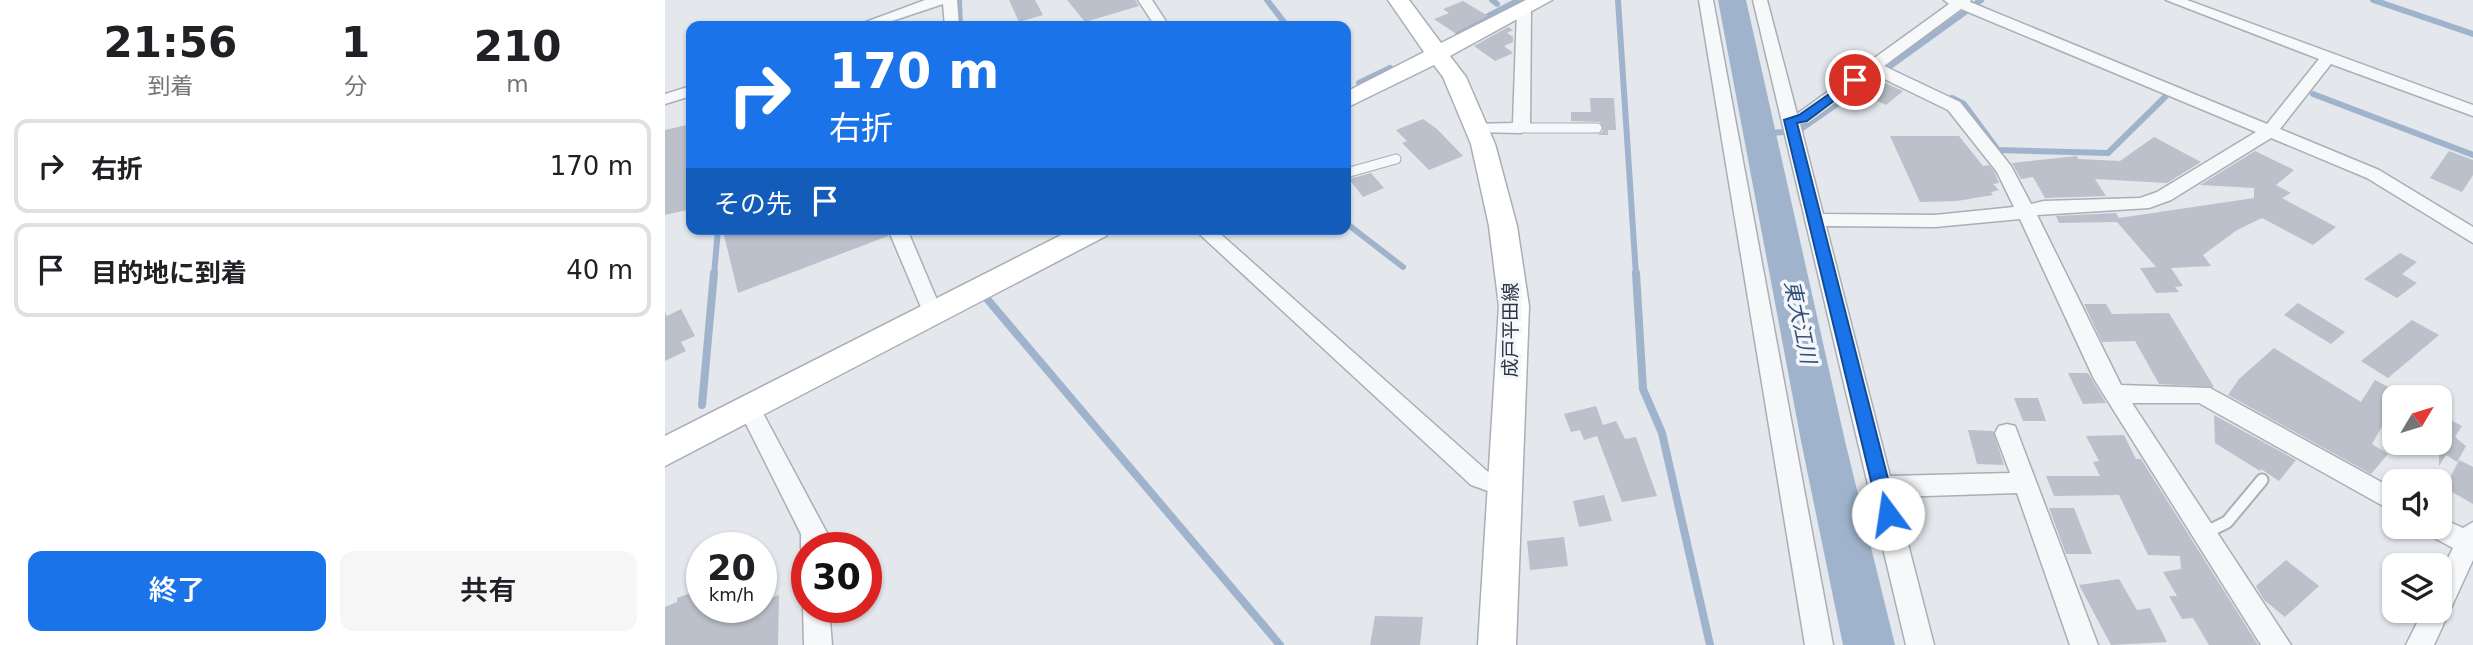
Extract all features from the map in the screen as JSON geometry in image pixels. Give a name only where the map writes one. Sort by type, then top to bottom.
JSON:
[{"type":"main road","name":"成戸平田線","points":[[1398,0],[1454,78],[1476,128],[1494,181],[1514,306],[1497,645]]},
{"type":"main road","points":[[1351,98],[1533,5]]},
{"type":"main road","points":[[665,452],[933,314],[1073,235]]},
{"type":"street","points":[[878,21],[939,0]]},
{"type":"street","points":[[950,0],[952,21]]},
{"type":"street","points":[[1145,0],[1159,21]]},
{"type":"street","points":[[1706,0],[1819,645]]},
{"type":"street","points":[[1760,0],[1920,645]]},
{"type":"street","points":[[2173,0],[2473,111]]},
{"type":"street","points":[[1790,120],[1803,118],[1958,1],[2373,174],[2473,236]]},
{"type":"street","points":[[1476,128],[1521,128],[1533,5]]},
{"type":"street","points":[[1815,220],[1935,221],[2026,212],[2043,207],[2142,204],[2164,196],[2270,131],[2329,58]]},
{"type":"street","points":[[1872,67],[1954,106],[2005,170],[2115,394],[2277,645]]},
{"type":"street","points":[[665,99],[686,93]]},
{"type":"street","points":[[900,235],[933,314]]},
{"type":"street","points":[[1210,235],[1479,478],[1505,486]]},
{"type":"street","points":[[2115,394],[2201,394],[2382,495]]},
{"type":"street","points":[[749,408],[813,532]]},
{"type":"street","points":[[2007,433],[2084,645]]},
{"type":"street","points":[[1882,487],[2025,483]]},
{"type":"street","points":[[2452,537],[2469,549],[2452,581]]},
{"type":"street","points":[[817,623],[818,645]]},
{"type":"street","points":[[2420,645],[2431,623]]},
{"type":"lane","points":[[1521,128],[1597,128]]},
{"type":"lane","points":[[1351,172],[1396,159]]},
{"type":"lane","points":[[2204,533],[2227,522],[2262,480]]},
{"type":"building","points":[[1009,0],[1035,0],[1043,15],[1019,21]]},
{"type":"building","points":[[1067,0],[1135,0],[1139,6],[1088,21],[1084,21]]},
{"type":"building","points":[[1463,1],[1488,16],[1455,33],[1434,19],[1449,13],[1443,9]]},
{"type":"building","points":[[1508,27],[1513,30],[1507,33],[1513,37],[1513,42],[1504,46],[1513,53],[1495,61],[1474,46]]},
{"type":"building","points":[[1883,82],[1903,91],[1886,105],[1867,96]]},
{"type":"building","points":[[1590,98],[1614,98],[1616,130],[1608,130],[1608,135],[1598,135],[1603,131],[1600,122],[1571,121],[1571,112],[1591,112]]},
{"type":"building","points":[[1423,119],[1437,129],[1463,156],[1429,170],[1402,143],[1407,141],[1396,130]]},
{"type":"building","points":[[686,125],[686,210],[665,215],[665,130]]},
{"type":"building","points":[[1890,136],[1959,136],[1983,166],[1989,165],[1995,173],[1999,183],[1993,184],[1999,190],[1991,192],[1993,195],[1957,201],[1920,202]]},
{"type":"building","points":[[2154,137],[2201,162],[2167,183],[2095,179],[2106,196],[2045,198],[2033,177],[2021,179],[2012,163],[2077,156],[2078,159],[2120,161]]},
{"type":"building","points":[[2255,151],[2294,170],[2276,185],[2291,193],[2282,198],[2336,227],[2313,245],[2262,218],[2237,230],[2203,255],[2211,266],[2171,268],[2183,286],[2175,287],[2179,292],[2156,293],[2140,268],[2156,267],[2117,222],[2059,223],[2056,216],[2116,213],[2119,218],[2254,198],[2254,188],[2200,185]]},
{"type":"building","points":[[2449,151],[2473,160],[2473,175],[2462,192],[2430,178]]},
{"type":"building","points":[[1371,173],[1384,188],[1363,197],[1351,178]]},
{"type":"building","points":[[724,235],[888,235],[888,236],[738,293]]},
{"type":"building","points":[[2400,253],[2417,262],[2402,274],[2417,283],[2397,298],[2364,279]]},
{"type":"building","points":[[2298,303],[2345,332],[2331,344],[2284,315]]},
{"type":"building","points":[[2084,304],[2106,304],[2112,314],[2169,313],[2214,387],[2159,384],[2135,341],[2102,342]]},
{"type":"building","points":[[681,309],[695,336],[681,342],[686,351],[665,361],[665,312],[667,316]]},
{"type":"building","points":[[2412,320],[2439,335],[2388,378],[2361,361]]},
{"type":"building","points":[[2274,348],[2361,402],[2375,380],[2384,385],[2382,385],[2382,426],[2372,444],[2382,450],[2382,455],[2387,455],[2371,474],[2228,395],[2239,379]]},
{"type":"building","points":[[2068,373],[2088,373],[2106,403],[2083,404]]},
{"type":"building","points":[[2014,398],[2038,398],[2046,421],[2023,421]]},
{"type":"building","points":[[1596,406],[1603,425],[1616,421],[1625,439],[1636,437],[1657,496],[1622,502],[1597,436],[1584,440],[1580,430],[1571,432],[1564,414]]},
{"type":"building","points":[[2214,415],[2296,460],[2279,481],[2261,469],[2260,471],[2215,443]]},
{"type":"building","points":[[2452,421],[2462,426],[2455,437],[2466,446],[2457,462],[2446,455],[2452,455]]},
{"type":"building","points":[[1968,430],[1993,431],[2004,465],[1977,464]]},
{"type":"building","points":[[2124,435],[2136,459],[2141,459],[2258,645],[2209,645],[2193,618],[2182,619],[2169,596],[2177,596],[2163,572],[2181,569],[2180,556],[2148,555],[2119,495],[2054,496],[2046,476],[2100,476],[2093,462],[2099,461],[2086,436]]},
{"type":"building","points":[[2439,455],[2446,455],[2439,466]]},
{"type":"building","points":[[2459,460],[2473,467],[2473,504],[2452,492],[2452,474]]},
{"type":"building","points":[[1604,495],[1612,521],[1579,527],[1573,501]]},
{"type":"building","points":[[2049,508],[2074,508],[2092,554],[2066,554]]},
{"type":"building","points":[[1564,537],[1568,566],[1530,570],[1527,541]]},
{"type":"building","points":[[2286,560],[2319,586],[2285,617],[2264,600],[2256,586]]},
{"type":"building","points":[[2119,579],[2137,610],[2150,608],[2167,642],[2111,645],[2079,585]]},
{"type":"building","points":[[686,595],[686,623],[777,623],[779,595],[778,645],[665,645],[665,607],[677,602],[677,598]]},
{"type":"building","points":[[1375,616],[1423,617],[1420,645],[1370,645]]},
{"type":"waterway","points":[[959,0],[960,21]]},
{"type":"waterway","points":[[1267,0],[1283,21]]},
{"type":"waterway","points":[[1492,0],[1497,4]]},
{"type":"waterway","points":[[1458,32],[1519,0]]},
{"type":"waterway","points":[[1618,0],[1636,275]]},
{"type":"waterway","name":"東大江川","points":[[1732,0],[1823,441],[1869,645]]},
{"type":"waterway","points":[[1974,5],[1981,0]]},
{"type":"waterway","points":[[2373,0],[2473,34]]},
{"type":"waterway","points":[[1886,69],[1965,12]]},
{"type":"waterway","points":[[1359,83],[1390,68]]},
{"type":"waterway","points":[[1798,131],[1876,77]]},
{"type":"waterway","points":[[2313,94],[2473,155]]},
{"type":"waterway","points":[[1952,98],[1964,104],[1998,150],[2108,153],[2166,96]]},
{"type":"waterway","points":[[1759,134],[1783,132]]},
{"type":"waterway","points":[[1351,227],[1403,267]]},
{"type":"waterway","points":[[714,275],[717,235]]},
{"type":"waterway","points":[[702,405],[714,273]]},
{"type":"waterway","points":[[1636,273],[1643,389],[1662,433],[1710,645]]},
{"type":"waterway","points":[[988,300],[1280,645]]},
{"type":"route","points":[[1855,80],[1803,118],[1790,120],[1888,514]]}]
